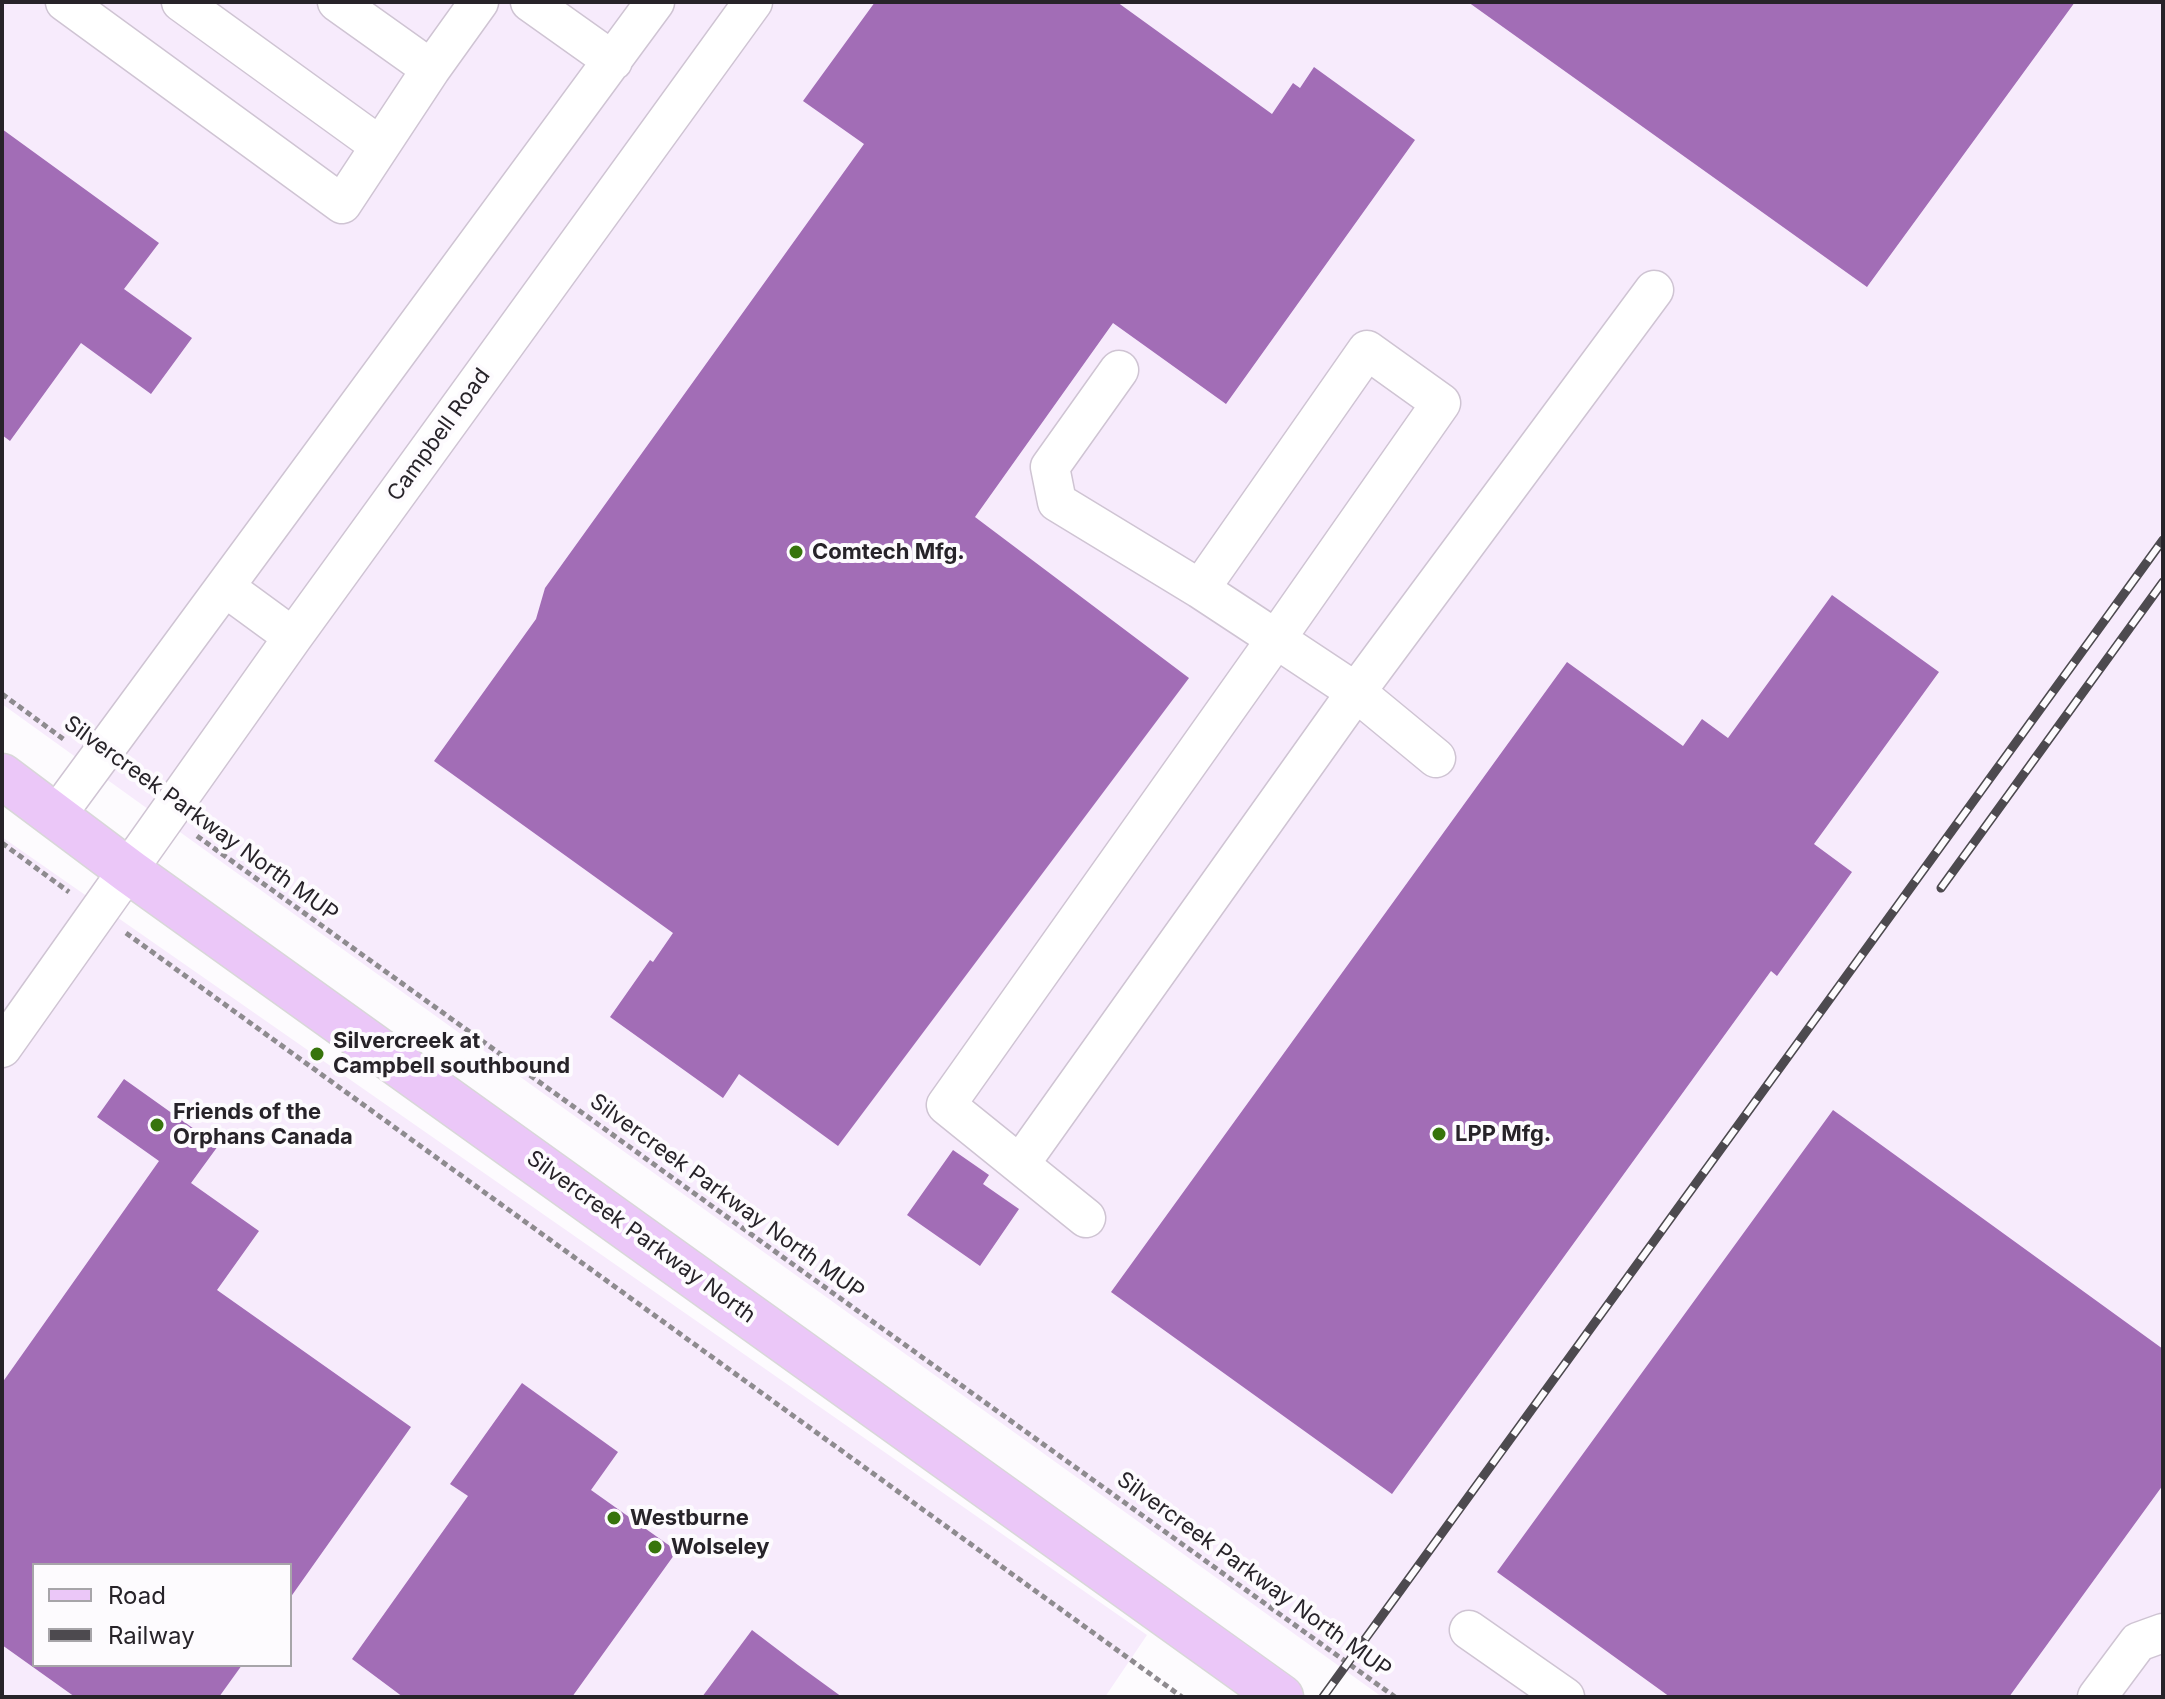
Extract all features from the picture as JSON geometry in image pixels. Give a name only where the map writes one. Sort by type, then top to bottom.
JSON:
[{"type":"main road","name":"Silvercreek Parkway North","points":[[2,776],[130,872],[1281,1697]]},
{"type":"street","points":[[65,2],[342,204],[479,2]]},
{"type":"street","points":[[181,2],[380,146]]},
{"type":"street","points":[[337,2],[431,69]]},
{"type":"street","points":[[530,2],[613,61]]},
{"type":"street","points":[[56,816],[655,2]]},
{"type":"street","name":"Campbell Road","points":[[2,1048],[130,872],[293,637],[753,2]]},
{"type":"street","points":[[1020,1164],[1356,692],[1654,290]]},
{"type":"street","points":[[1086,1218],[946,1105],[1441,403],[1367,350],[1200,589]]},
{"type":"street","points":[[1119,370],[1050,467],[1057,502],[1200,589],[1356,692],[1436,758]]},
{"type":"street","points":[[226,588],[293,637]]},
{"type":"street","points":[[1469,1630],[1565,1697]]},
{"type":"street","points":[[2097,1697],[2138,1642],[2163,1633]]},
{"type":"path","name":"Silvercreek Parkway North MUP","points":[[2,694],[95,763]]},
{"type":"path","name":"Silvercreek Parkway North MUP","points":[[168,816],[1395,1697]]},
{"type":"path","points":[[2,843],[1182,1697]]},
{"type":"shaded area","points":[[2,2],[2163,2],[2163,1697],[1382,1697],[2,704]]},
{"type":"shaded area","points":[[2,837],[1147,1635],[1105,1697],[2,1697]]},
{"type":"building","name":"Comtech Mfg.","points":[[875,2],[1117,2],[1272,114],[1293,83],[1300,88],[1314,67],[1415,140],[1226,404],[1113,323],[975,517],[1189,678],[838,1146],[739,1074],[723,1098],[610,1017],[673,933],[434,761],[536,619],[545,588],[864,144],[803,101]]},
{"type":"building","points":[[1468,2],[2075,2],[1867,287]]},
{"type":"building","points":[[2,129],[159,243],[124,289],[192,338],[151,394],[81,343],[10,441],[2,435]]},
{"type":"building","name":"LPP Mfg.","points":[[1832,595],[1939,672],[1814,844],[1852,872],[1777,976],[1771,971],[1392,1494],[1111,1292],[1567,662],[1683,746],[1702,719],[1728,738]]},
{"type":"building","points":[[124,1079],[218,1146],[191,1183],[259,1231],[217,1290],[411,1427],[292,1595],[292,1563],[32,1563],[32,1666],[2,1645],[2,1383],[159,1161],[97,1117]]},
{"type":"building","points":[[1833,1110],[2163,1349],[2163,1485],[2009,1697],[1670,1697],[1497,1572]]},
{"type":"building","points":[[953,1150],[989,1175],[983,1184],[1019,1209],[980,1266],[907,1215]]},
{"type":"building","points":[[522,1383],[618,1452],[591,1490],[677,1551],[572,1697],[403,1697],[352,1659],[468,1496],[450,1484]]},
{"type":"building","points":[[752,1630],[798,1665],[842,1697],[702,1697]]},
{"type":"building","points":[[33,1667],[241,1667],[219,1697],[75,1697]]},
{"type":"railway","points":[[1323,1697],[2163,540]]},
{"type":"railway","points":[[1941,888],[2163,582]]},
{"type":"place","name":"Comtech Mfg.","points":[[796,552]]},
{"type":"place","name":"Silvercreek at Campbell southbound","points":[[317,1054]]},
{"type":"place","name":"Friends of the Orphans Canada","points":[[157,1125]]},
{"type":"place","name":"LPP Mfg.","points":[[1439,1134]]},
{"type":"place","name":"Westburne","points":[[614,1518]]},
{"type":"place","name":"Wolseley","points":[[655,1547]]}]
